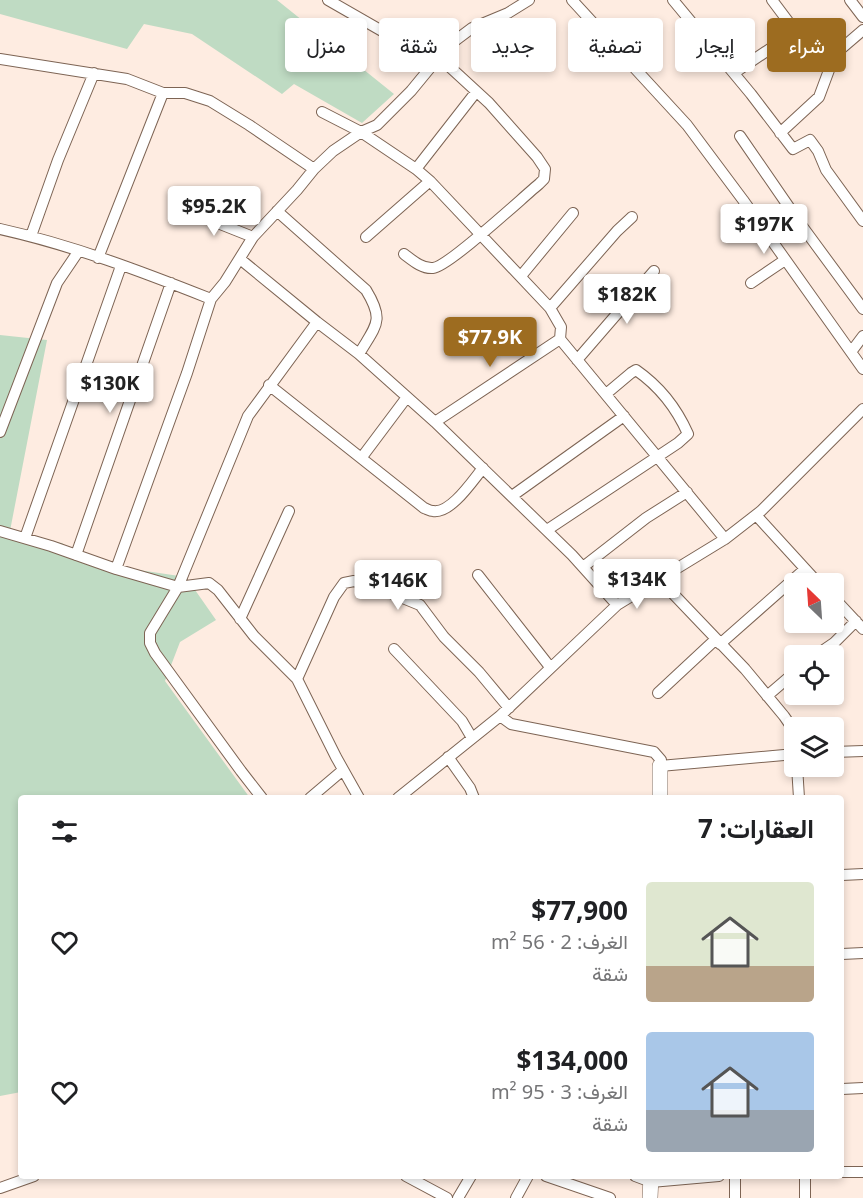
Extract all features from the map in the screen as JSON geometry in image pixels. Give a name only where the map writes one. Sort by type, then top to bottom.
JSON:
[{"type":"street","points":[[328,0],[379,30]]},
{"type":"street","points":[[459,38],[472,28],[508,13],[530,0]]},
{"type":"street","points":[[572,0],[687,125],[863,369]]},
{"type":"street","points":[[673,0],[734,73],[792,149],[810,140],[818,151],[826,170],[863,221]]},
{"type":"street","points":[[772,0],[785,18]]},
{"type":"street","points":[[850,0],[863,17]]},
{"type":"street","points":[[780,133],[819,97],[835,54],[863,30]]},
{"type":"street","points":[[734,73],[767,51]]},
{"type":"street","points":[[0,59],[127,79],[163,93],[185,93],[210,101],[314,169]]},
{"type":"street","points":[[116,569],[195,352],[211,300],[253,237],[314,169],[333,151],[377,124],[411,91],[427,72]]},
{"type":"street","points":[[404,254],[427,268],[436,268],[544,179],[545,169],[537,157],[455,72]]},
{"type":"street","points":[[31,236],[58,160],[94,73]]},
{"type":"street","points":[[416,169],[476,92]]},
{"type":"street","points":[[98,258],[163,93]]},
{"type":"street","points":[[322,112],[361,132],[416,169],[430,180],[481,233],[550,308],[561,327],[560,339],[725,539]]},
{"type":"street","points":[[740,136],[863,309]]},
{"type":"street","points":[[366,237],[430,180]]},
{"type":"street","points":[[185,210],[253,237]]},
{"type":"street","points":[[278,211],[366,290],[375,305],[378,322],[359,354]]},
{"type":"street","points":[[520,276],[573,213]]},
{"type":"street","points":[[550,308],[632,217]]},
{"type":"street","points":[[0,229],[31,236],[98,258],[171,283],[211,300]]},
{"type":"street","points":[[0,432],[57,283],[78,252]]},
{"type":"street","points":[[240,259],[359,354],[435,422],[547,530],[616,605]]},
{"type":"street","points":[[751,284],[786,261]]},
{"type":"street","points":[[25,538],[121,266]]},
{"type":"street","points":[[577,360],[654,271]]},
{"type":"street","points":[[76,555],[171,283]]},
{"type":"street","points":[[260,795],[150,643],[150,633],[178,587],[248,416],[317,322]]},
{"type":"street","points":[[851,352],[863,336]]},
{"type":"street","points":[[435,422],[560,339]]},
{"type":"street","points":[[547,530],[688,434],[674,408],[648,378],[636,370],[606,394]]},
{"type":"street","points":[[269,385],[424,508],[435,512],[446,509],[463,493],[483,468]]},
{"type":"street","points":[[362,457],[407,397]]},
{"type":"street","points":[[402,795],[500,716],[616,605],[725,539],[756,515],[863,409]]},
{"type":"street","points":[[512,496],[624,416]]},
{"type":"street","points":[[583,567],[645,518],[687,492]]},
{"type":"street","points":[[240,619],[289,511]]},
{"type":"street","points":[[756,515],[809,573]]},
{"type":"street","points":[[0,531],[178,587],[209,582],[240,619],[297,679],[357,795]]},
{"type":"street","points":[[658,693],[805,569]]},
{"type":"street","points":[[478,575],[550,667]]},
{"type":"street","points":[[659,579],[718,641],[784,718]]},
{"type":"street","points":[[297,679],[334,597],[344,583],[354,581],[420,605],[444,637],[479,672],[509,708]]},
{"type":"street","points":[[831,645],[860,625],[844,608]]},
{"type":"street","points":[[394,649],[462,721],[472,738]]},
{"type":"street","points":[[767,696],[784,681]]},
{"type":"street","points":[[500,716],[511,724],[654,752],[661,760],[660,795]]},
{"type":"street","points":[[844,751],[863,750]]},
{"type":"street","points":[[660,766],[784,755]]},
{"type":"street","points":[[448,757],[473,795]]},
{"type":"street","points":[[314,795],[343,770]]},
{"type":"street","points":[[798,777],[799,795]]},
{"type":"street","points":[[844,875],[863,874]]},
{"type":"street","points":[[844,954],[863,953]]},
{"type":"street","points":[[844,1089],[863,1089]]},
{"type":"street","points":[[844,1172],[863,1172]]},
{"type":"street","points":[[0,1188],[26,1179]]},
{"type":"street","points":[[411,1179],[447,1198]]},
{"type":"street","points":[[427,1188],[432,1179]]},
{"type":"street","points":[[458,1198],[469,1179]]},
{"type":"street","points":[[516,1198],[526,1179]]},
{"type":"street","points":[[555,1179],[610,1198]]},
{"type":"street","points":[[650,1198],[651,1179]]},
{"type":"street","points":[[735,1179],[735,1198]]},
{"type":"street","points":[[805,1179],[805,1198]]},
{"type":"green space","points":[[0,0],[277,0],[299,18],[285,18],[285,72],[367,72],[394,94],[362,123],[294,84],[282,94],[192,34],[144,24],[127,49],[0,14]]},
{"type":"green space","points":[[0,335],[47,340],[9,536],[62,543],[85,562],[186,577],[216,620],[180,642],[165,681],[248,795],[18,795],[18,1093],[0,1096]]}]
